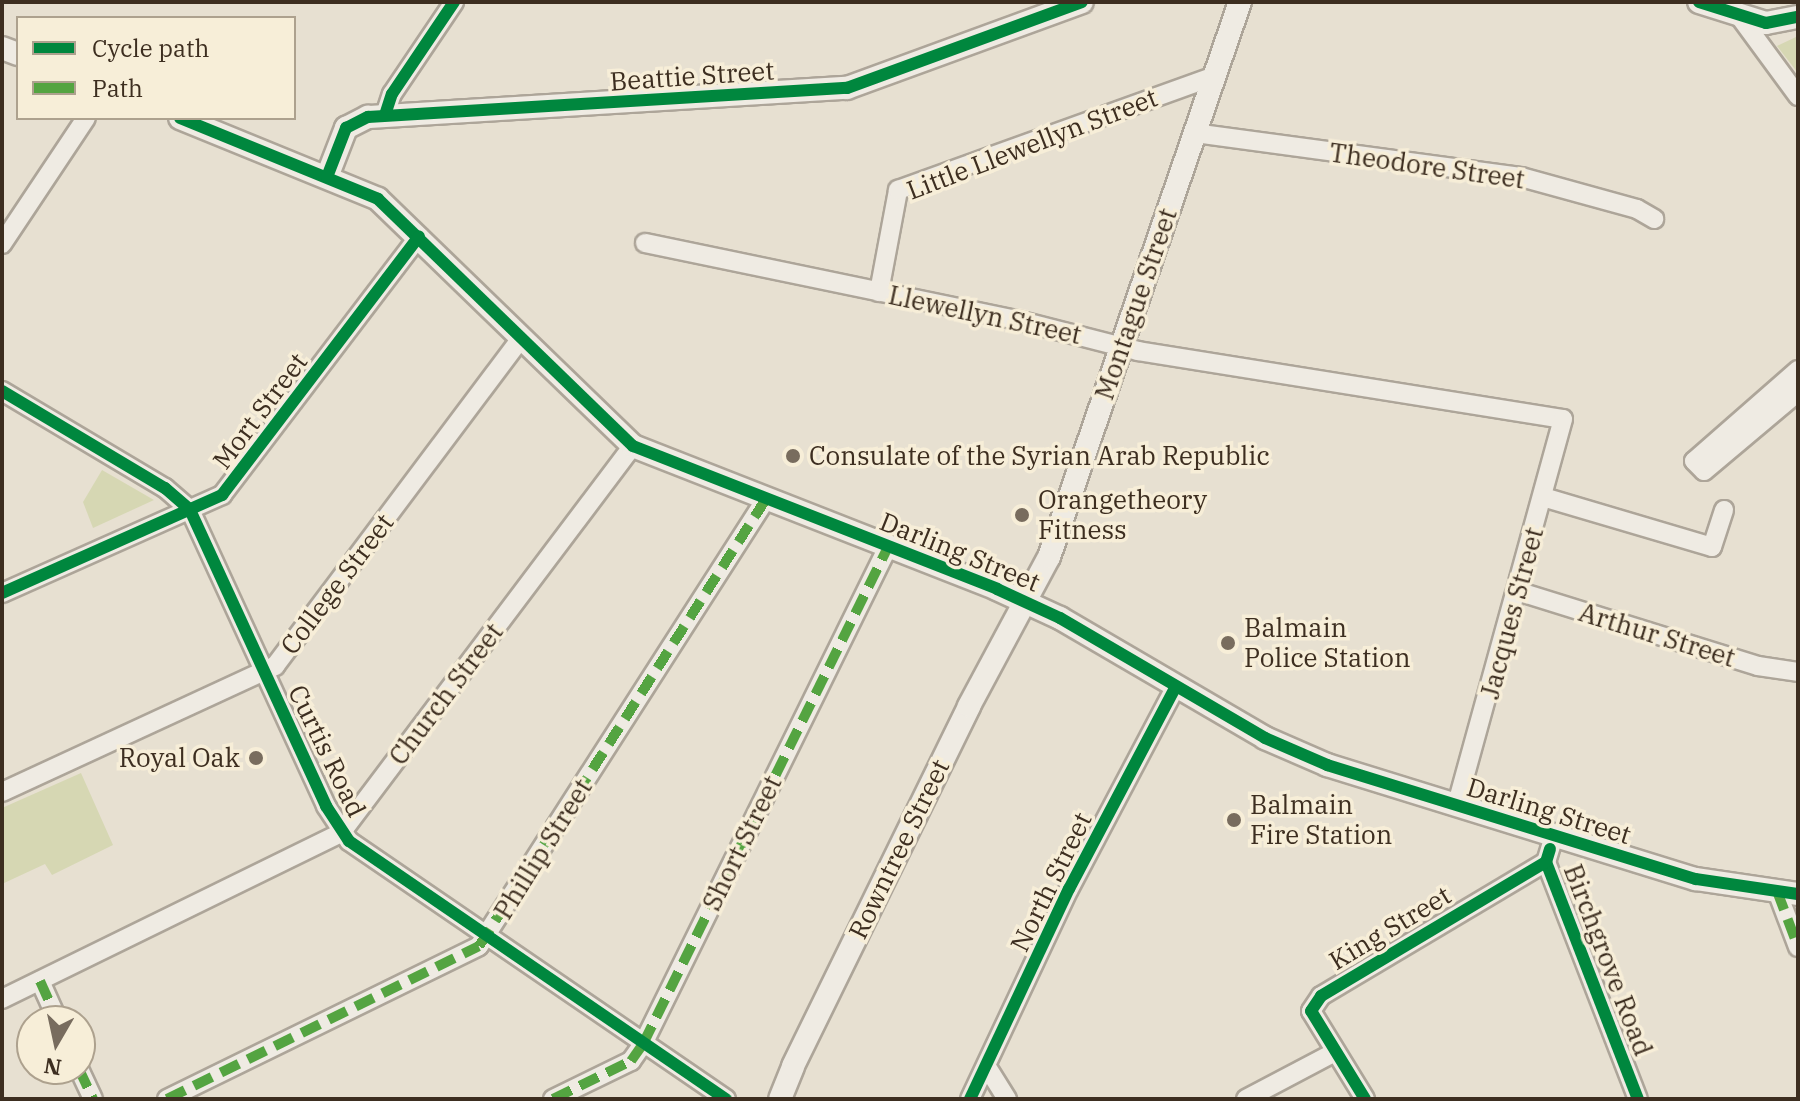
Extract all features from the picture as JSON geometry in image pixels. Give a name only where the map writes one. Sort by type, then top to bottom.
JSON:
[{"type":"street","points":[[385,115],[392,94],[454,2]]},
{"type":"street","name":"Beattie Street","points":[[327,177],[346,128],[353,121],[385,115],[847,88],[1082,2]]},
{"type":"street","name":"Montague Street","points":[[1025,602],[1049,557],[1240,2]]},
{"type":"street","points":[[1699,2],[1740,17],[1779,23],[1798,17]]},
{"type":"street","points":[[1740,17],[1798,96]]},
{"type":"street","name":"Little Llewellyn Street","points":[[879,292],[898,190],[1214,76]]},
{"type":"street","points":[[2,244],[85,120]]},
{"type":"street","name":"Darling Street","points":[[185,120],[378,199],[633,446],[1060,618],[1293,752],[1696,879],[1787,892]]},
{"type":"street","name":"Theodore Street","points":[[1195,133],[1521,177],[1637,209],[1654,219]]},
{"type":"street","name":"Mort Street","points":[[2,593],[214,501],[237,480],[419,236]]},
{"type":"street","name":"Llewellyn Street","points":[[645,243],[1121,346],[1563,419]]},
{"type":"street","name":"College Street","points":[[2,792],[265,674],[275,666],[521,338]]},
{"type":"street","points":[[1798,370],[1756,417],[1798,392]]},
{"type":"street","name":"Curtis Road","points":[[6,400],[165,488],[190,510],[341,833],[361,851],[726,1099]]},
{"type":"street","name":"Jacques Street","points":[[1457,805],[1563,419]]},
{"type":"street","name":"Church Street","points":[[2,999],[341,833],[633,446]]},
{"type":"street","points":[[1543,497],[1712,547],[1724,510]]},
{"type":"street","name":"Phillip Street","points":[[167,1099],[467,954],[488,935],[766,499]]},
{"type":"street","name":"Short Street","points":[[553,1099],[631,1061],[643,1044],[888,547]]},
{"type":"street","name":"Arthur Street","points":[[1517,591],[1758,666],[1798,672]]},
{"type":"street","name":"Rowntree Street","points":[[780,1099],[793,1066],[969,706],[1025,602]]},
{"type":"street","name":"North Street","points":[[970,1099],[1069,889],[1176,686]]},
{"type":"street","name":"Birchgrove Road","points":[[1554,836],[1546,862],[1638,1099]]},
{"type":"street","name":"King Street","points":[[1365,1099],[1311,1011],[1321,996],[1546,862]]},
{"type":"street","points":[[1787,892],[1798,947]]},
{"type":"street","points":[[40,981],[51,1005]]},
{"type":"street","points":[[1246,1099],[1335,1052]]},
{"type":"street","points":[[987,1067],[1007,1099]]},
{"type":"green space","points":[[1798,36],[1798,73],[1777,46]]},
{"type":"green space","points":[[102,470],[154,500],[93,528],[83,502]]},
{"type":"green space","points":[[81,773],[113,845],[52,875],[45,864],[2,884],[2,808]]},
{"type":"marked path","points":[[167,1099],[479,946],[766,499]]},
{"type":"marked path","points":[[553,1099],[631,1061],[643,1044],[888,547]]},
{"type":"marked path","points":[[1777,891],[1798,947]]},
{"type":"marked path","points":[[40,981],[51,1005]]},
{"type":"marked path","points":[[86,1085],[93,1099]]},
{"type":"cycle path","points":[[385,115],[392,94],[454,2]]},
{"type":"cycle path","points":[[327,177],[346,128],[368,117],[847,88],[1082,2]]},
{"type":"cycle path","points":[[1699,2],[1766,23],[1798,17]]},
{"type":"cycle path","points":[[185,120],[378,199],[633,446],[997,589],[1060,618],[1265,738],[1327,765],[1696,879],[1798,894]]},
{"type":"cycle path","points":[[2,593],[222,495],[419,236]]},
{"type":"cycle path","points":[[2,391],[165,488],[190,510],[326,806],[349,841],[726,1099]]},
{"type":"cycle path","points":[[970,1099],[1069,889],[1176,686]]},
{"type":"cycle path","points":[[1550,849],[1546,862],[1638,1099]]},
{"type":"cycle path","points":[[1365,1099],[1311,1011],[1321,996],[1546,862]]},
{"type":"place","name":"Consulate of the Syrian Arab Republic","points":[[793,456]]},
{"type":"place","name":"Orangetheory Fitness","points":[[1022,515]]},
{"type":"place","name":"Balmain Police Station","points":[[1228,643]]},
{"type":"place","name":"Royal Oak","points":[[256,758]]},
{"type":"place","name":"Balmain Fire Station","points":[[1234,820]]}]
